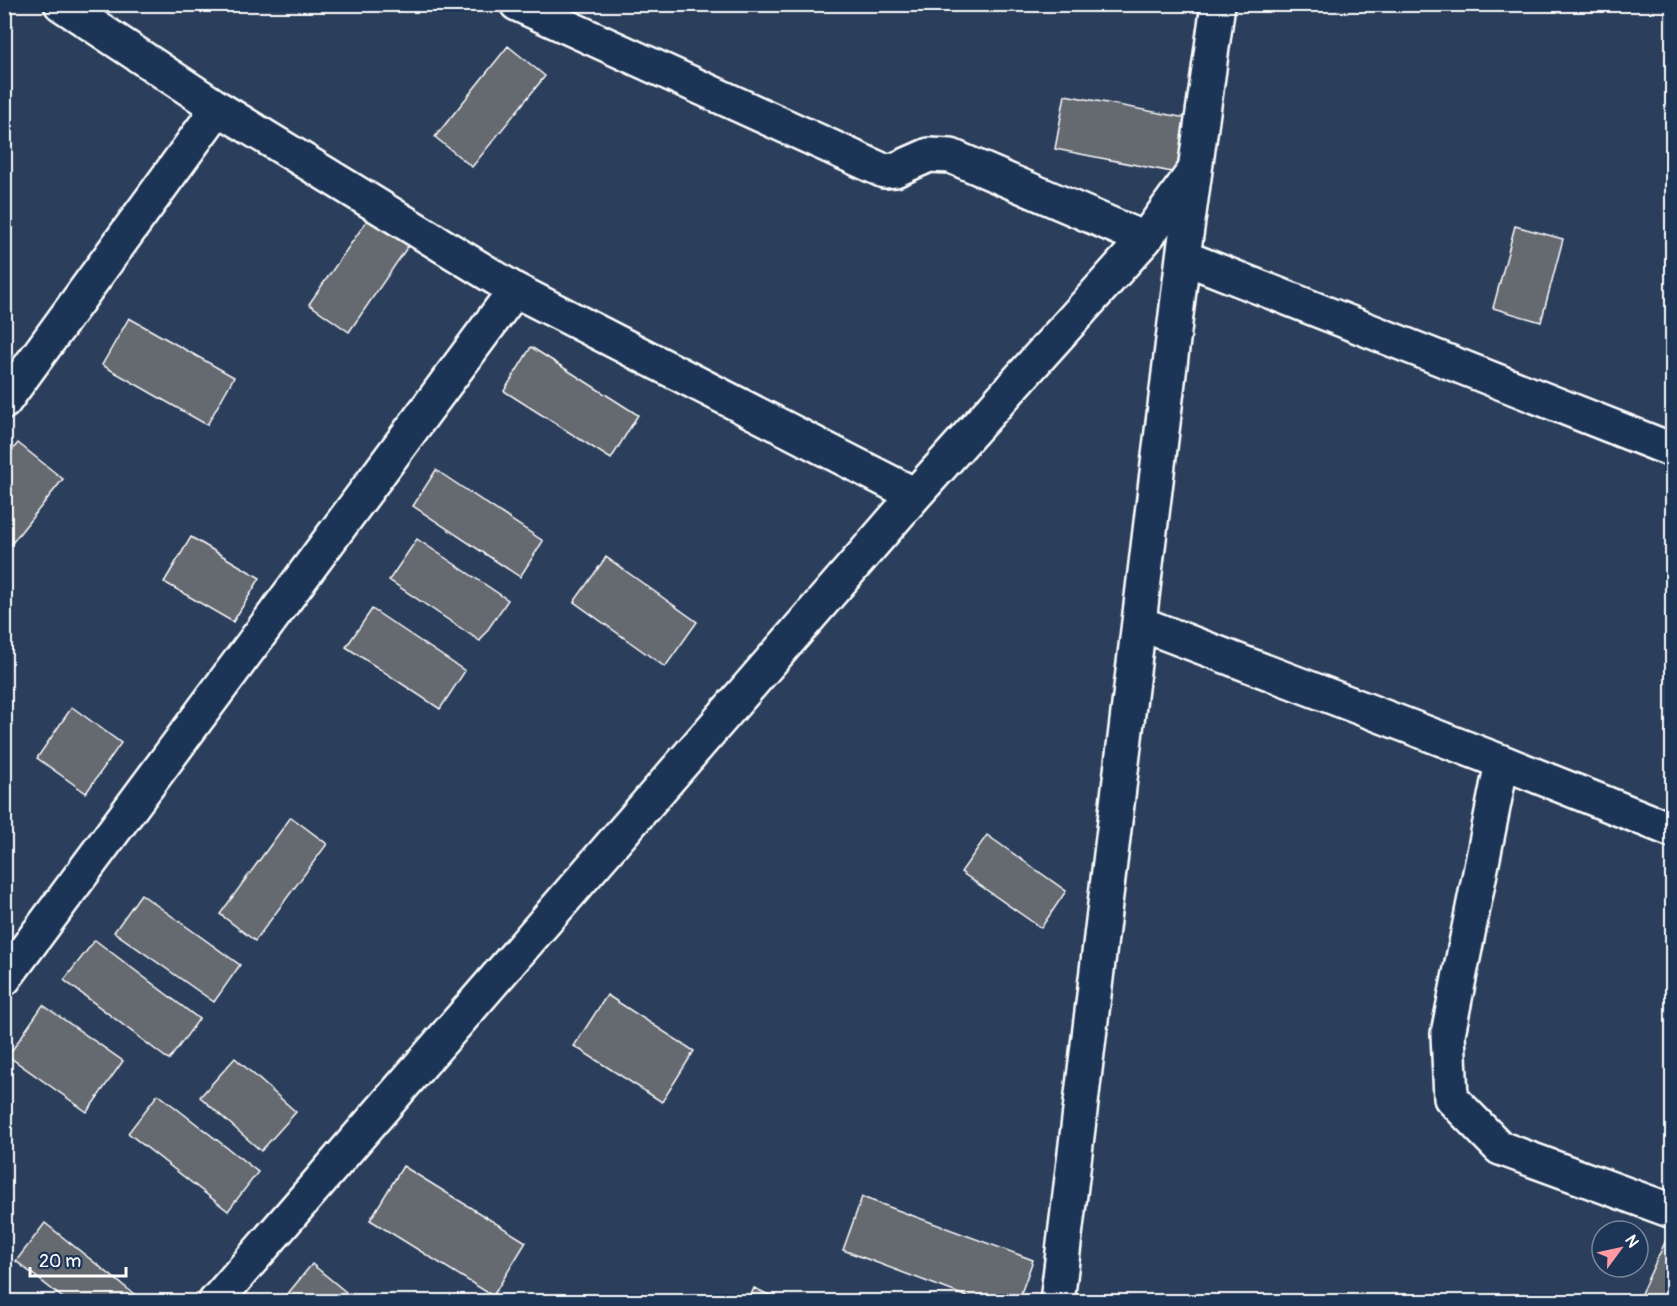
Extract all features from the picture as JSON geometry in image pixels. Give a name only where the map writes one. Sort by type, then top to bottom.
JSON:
[{"type":"street","points":[[61,4],[218,108],[515,290],[915,495]]},
{"type":"street","points":[[518,4],[884,171],[895,170],[929,155],[951,156],[1145,239]]},
{"type":"street","points":[[1057,1302],[1183,257],[1218,4]]},
{"type":"street","points":[[8,389],[218,108]]},
{"type":"street","points":[[215,1302],[915,495],[1145,239],[1195,170]]},
{"type":"street","points":[[1183,257],[1672,450]]},
{"type":"street","points":[[4,979],[515,290]]},
{"type":"street","points":[[1139,623],[1502,762],[1672,831]]},
{"type":"street","points":[[1502,762],[1448,1034],[1451,1098],[1500,1148],[1672,1211]]},
{"type":"building","points":[[508,46],[545,76],[472,167],[435,137]]},
{"type":"building","points":[[1065,95],[1186,118],[1177,173],[1055,149]]},
{"type":"building","points":[[375,209],[415,236],[349,332],[309,304]]},
{"type":"building","points":[[1515,226],[1563,239],[1541,322],[1493,308]]},
{"type":"building","points":[[129,318],[234,377],[207,425],[102,365]]},
{"type":"building","points":[[531,347],[638,415],[611,459],[504,391]]},
{"type":"building","points":[[18,443],[63,479],[4,553],[4,460]]},
{"type":"building","points":[[436,470],[543,541],[520,577],[413,506]]},
{"type":"building","points":[[191,537],[260,578],[233,622],[164,582]]},
{"type":"building","points":[[417,539],[508,600],[480,641],[389,580]]},
{"type":"building","points":[[606,557],[697,622],[665,667],[574,602]]},
{"type":"building","points":[[372,609],[465,671],[440,709],[346,647]]},
{"type":"building","points":[[72,707],[121,743],[86,793],[37,758]]},
{"type":"building","points":[[291,817],[327,844],[255,941],[220,914]]},
{"type":"building","points":[[987,835],[1066,891],[1041,928],[961,872]]},
{"type":"building","points":[[141,894],[240,965],[214,1002],[114,932]]},
{"type":"building","points":[[95,940],[199,1019],[169,1060],[64,980]]},
{"type":"building","points":[[607,995],[694,1051],[662,1102],[574,1046]]},
{"type":"building","points":[[43,1005],[123,1061],[87,1112],[8,1056]]},
{"type":"building","points":[[235,1058],[296,1112],[261,1151],[200,1097]]},
{"type":"building","points":[[158,1094],[258,1172],[228,1211],[128,1133]]},
{"type":"building","points":[[403,1166],[526,1242],[493,1296],[370,1220]]},
{"type":"building","points":[[862,1197],[1033,1260],[1018,1302],[981,1302],[843,1250]]},
{"type":"building","points":[[45,1223],[144,1302],[68,1302],[16,1261]]},
{"type":"building","points":[[1667,1238],[1672,1241],[1672,1302],[1637,1302],[1648,1279],[1650,1279],[1650,1274]]},
{"type":"building","points":[[312,1264],[358,1302],[281,1302]]},
{"type":"building","points":[[754,1288],[785,1302],[748,1302]]}]
